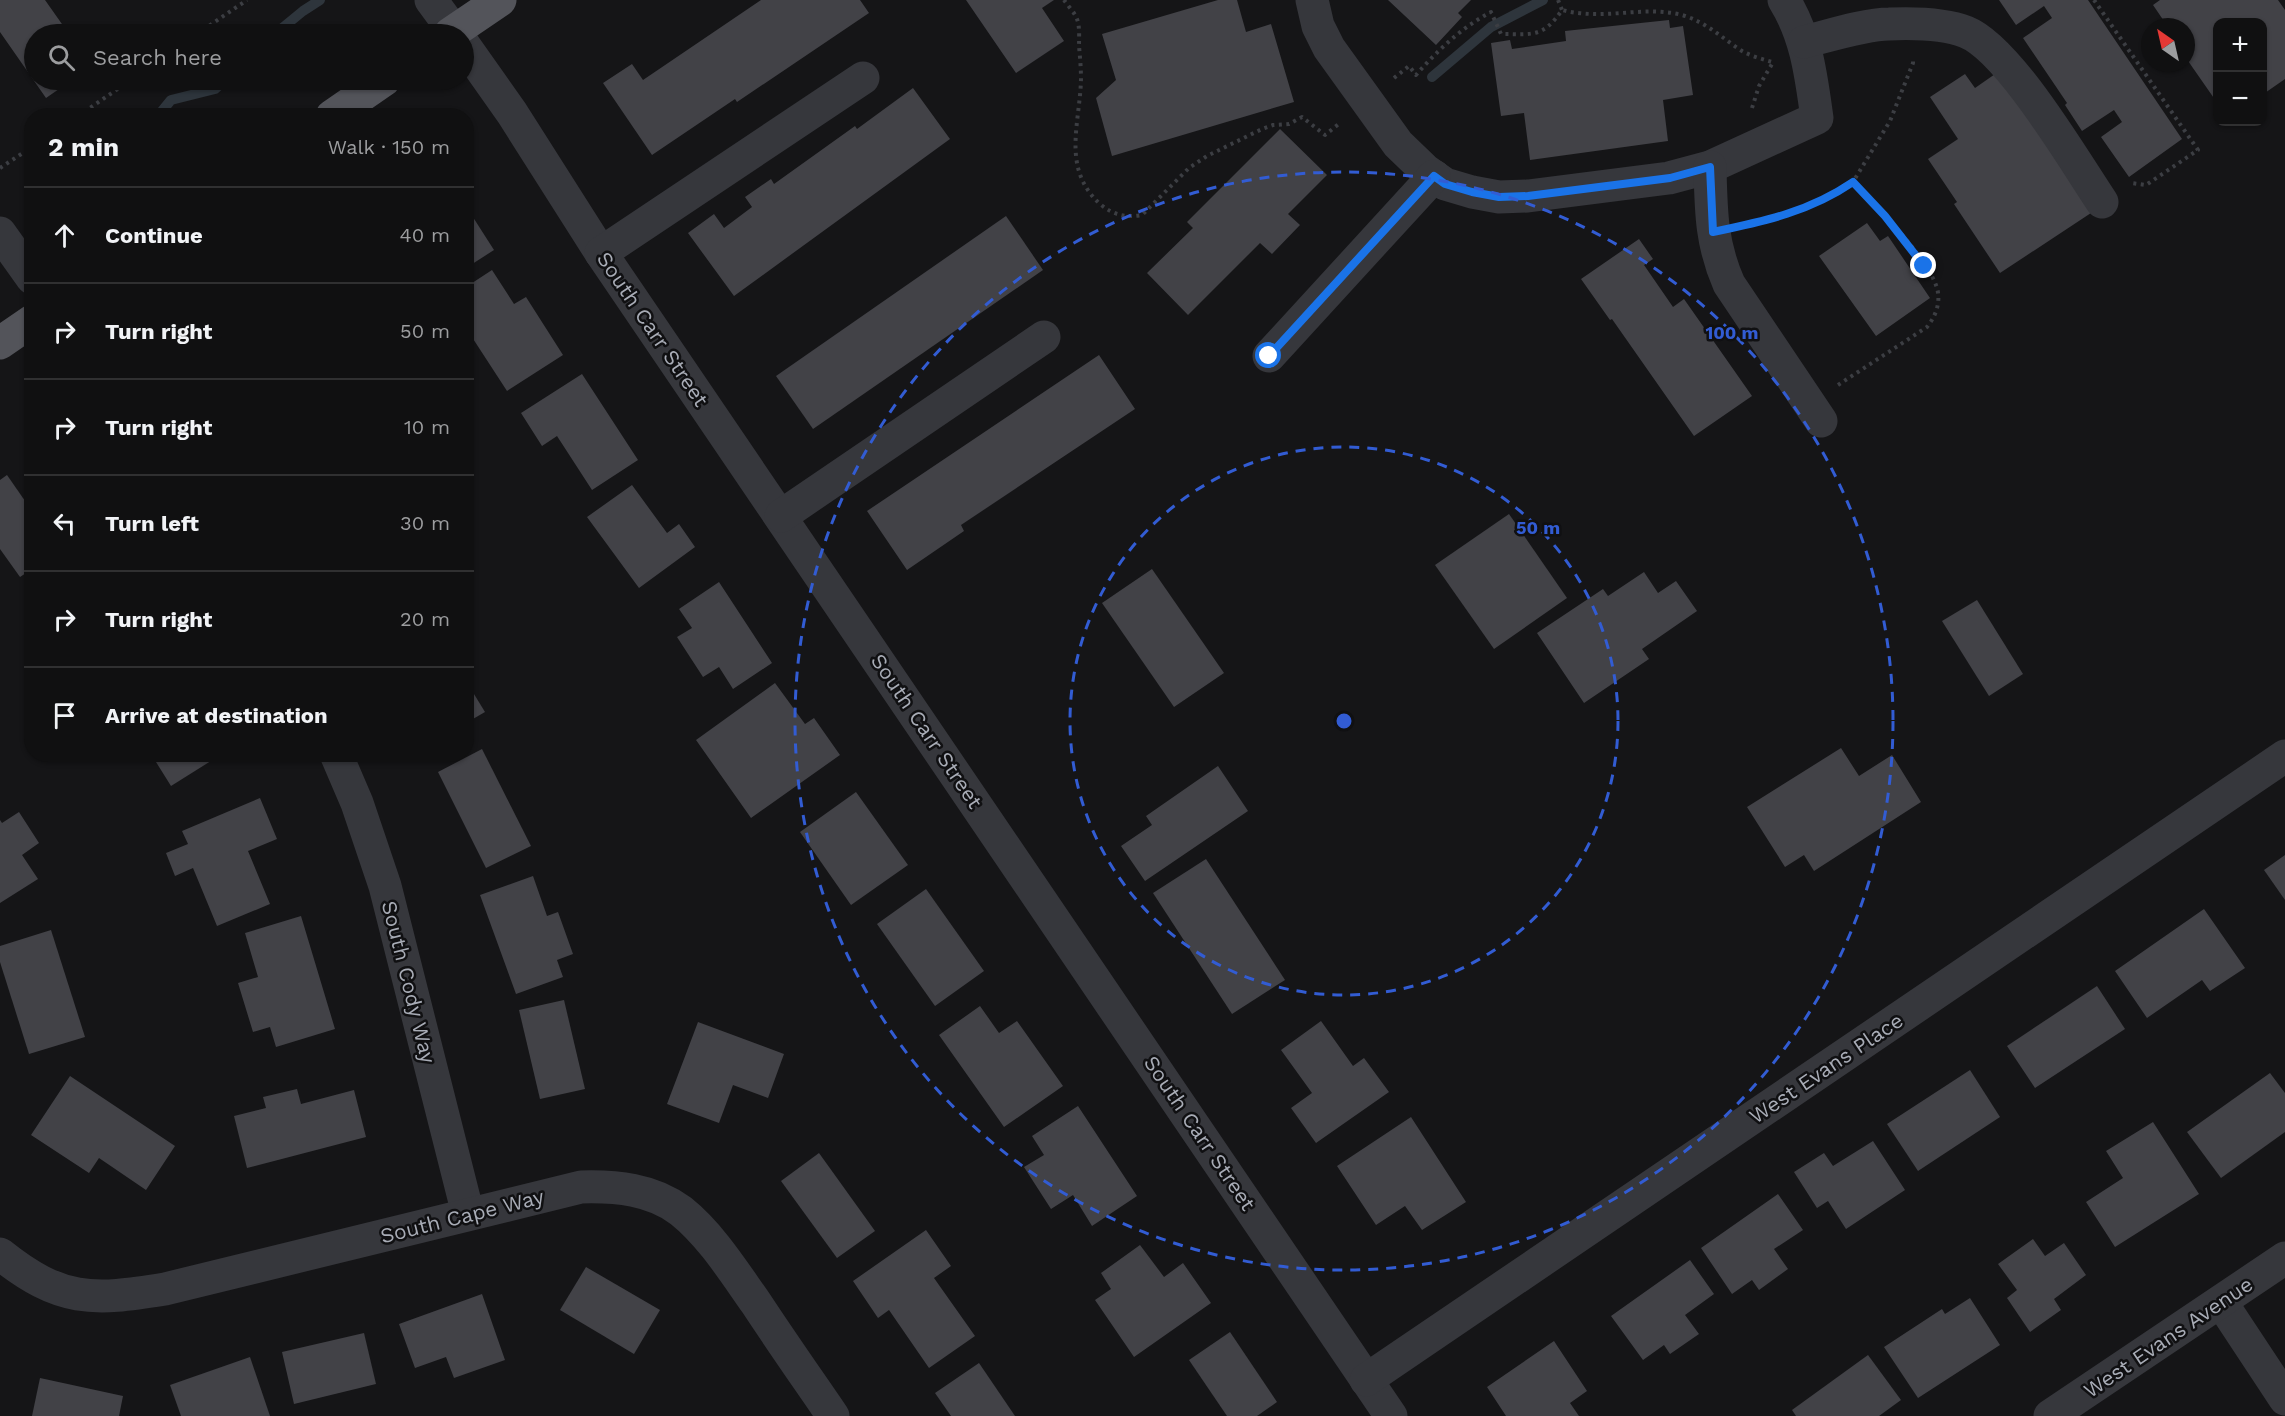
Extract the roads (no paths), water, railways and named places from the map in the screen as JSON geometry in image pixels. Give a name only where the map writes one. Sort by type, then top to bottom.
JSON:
[{"type":"main road","points":[[471,24],[500,0]]},
{"type":"main road","points":[[344,108],[370,90]]},
{"type":"main road","points":[[0,343],[24,326]]},
{"type":"street","name":"South Carr Street","points":[[430,0],[447,24]]},
{"type":"street","points":[[1312,0],[1318,26],[1329,48],[1398,144],[1445,184],[1499,197],[1528,196],[1670,178],[1710,167],[1817,118],[1810,66],[1804,42],[1784,0]]},
{"type":"street","points":[[1804,42],[1887,24],[1942,27],[1967,32],[1983,43],[2023,85],[2102,202]]},
{"type":"street","name":"South Carr Street","points":[[474,61],[505,103],[601,253],[1391,1416]]},
{"type":"street","points":[[601,253],[863,78]]},
{"type":"street","points":[[1710,167],[1713,232],[1720,262],[1729,284],[1815,413]]},
{"type":"street","points":[[1269,356],[1434,176]]},
{"type":"street","points":[[0,233],[24,267]]},
{"type":"street","points":[[781,516],[1044,337]]},
{"type":"street","name":"West Evans Place","points":[[1366,1380],[2285,756]]},
{"type":"street","name":"South Cody Way","points":[[339,762],[357,803],[385,886],[468,1214]]},
{"type":"street","name":"South Cape Way","points":[[0,1254],[30,1277],[72,1294],[125,1295],[165,1289],[581,1187],[599,1186],[633,1190],[673,1207],[697,1226],[728,1264],[833,1416]]},
{"type":"street","name":"West Evans Avenue","points":[[2050,1416],[2285,1258]]},
{"type":"street","points":[[2221,1302],[2285,1399]]},
{"type":"waterway","points":[[287,24],[320,0]]},
{"type":"waterway","points":[[1432,77],[1491,27],[1543,0]]},
{"type":"waterway","points":[[164,108],[171,100],[211,90]]}]
